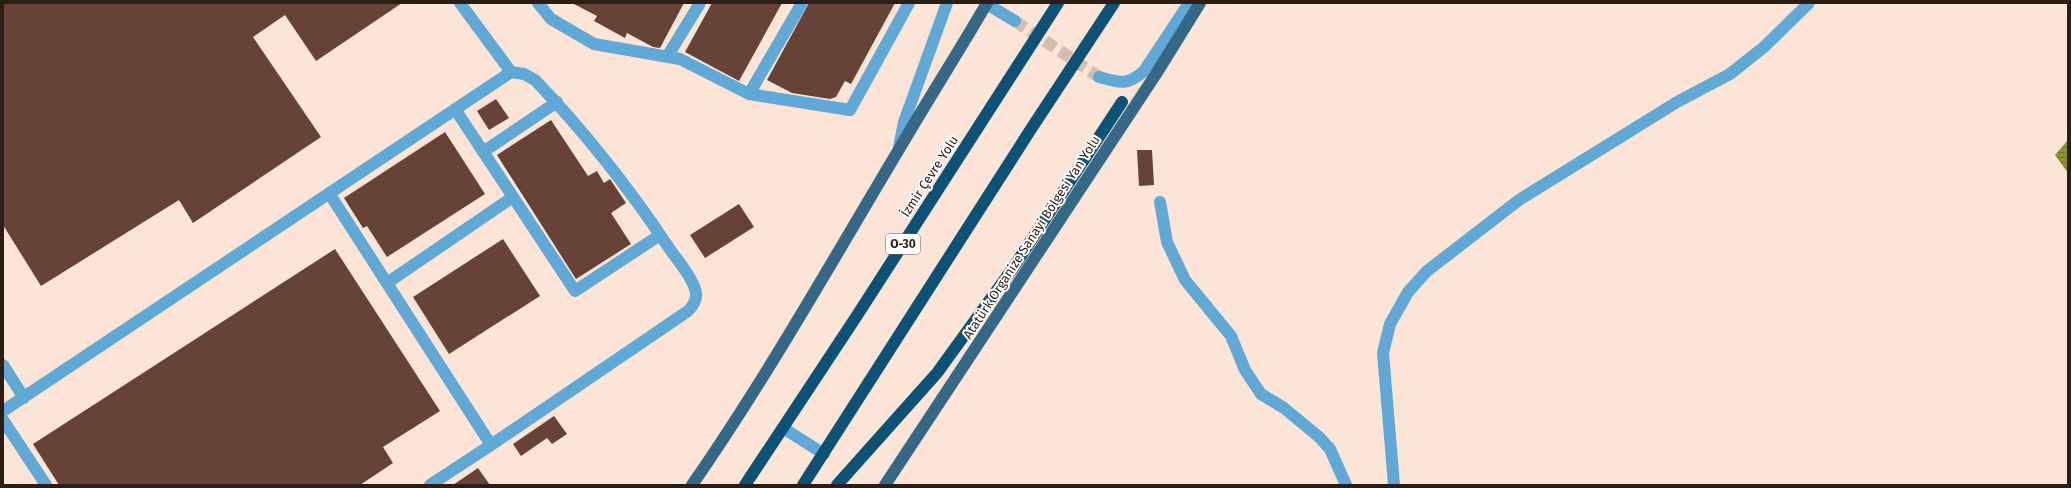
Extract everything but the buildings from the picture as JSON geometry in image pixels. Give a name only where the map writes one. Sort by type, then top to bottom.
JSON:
[{"type":"highway","name":"İzmir Çevre Yolu","points":[[745,485],[1058,3]]},
{"type":"highway","points":[[803,485],[1031,129],[1114,3]]},
{"type":"highway","points":[[838,485],[937,373],[1013,268],[1122,102]]},
{"type":"main road","points":[[688,485],[695,481],[740,412],[825,275],[899,149],[958,55],[986,3]]},
{"type":"main road","name":"Atatürk Organize Sanayi Bölgesi Yan Yolu","points":[[885,485],[1156,74],[1200,3]]},
{"type":"street","points":[[460,3],[511,72]]},
{"type":"street","points":[[538,3],[551,19],[594,44],[680,59],[749,94],[850,110],[908,3]]},
{"type":"street","points":[[667,57],[700,3]]},
{"type":"street","points":[[749,94],[802,3]]},
{"type":"street","points":[[899,149],[904,122],[947,3]]},
{"type":"street","points":[[986,3],[1015,22]]},
{"type":"street","points":[[1099,77],[1121,83],[1135,79],[1144,71],[1189,3]]},
{"type":"street","points":[[1394,485],[1383,353],[1390,324],[1408,292],[1426,271],[1519,200],[1677,102],[1730,74],[1764,47],[1809,3]]},
{"type":"street","points":[[3,411],[511,72],[524,74],[535,80],[557,102],[596,148],[660,235],[695,288],[696,300],[693,306],[491,445],[430,485]]},
{"type":"street","points":[[483,152],[557,102]]},
{"type":"street","points":[[455,109],[575,291],[660,235]]},
{"type":"street","points":[[330,193],[491,445]]},
{"type":"street","points":[[387,283],[513,197]]},
{"type":"street","points":[[1160,202],[1167,242],[1185,280],[1231,336],[1245,370],[1261,394],[1284,408],[1319,437],[1330,449],[1346,485]]},
{"type":"street","points":[[3,365],[24,398]]},
{"type":"street","points":[[3,420],[46,485]]},
{"type":"street","points":[[783,428],[824,454]]},
{"type":"shaded area","points":[[2068,140],[2068,173],[2055,155]]},
{"type":"tunnel","points":[[1015,21],[1099,77]]}]
